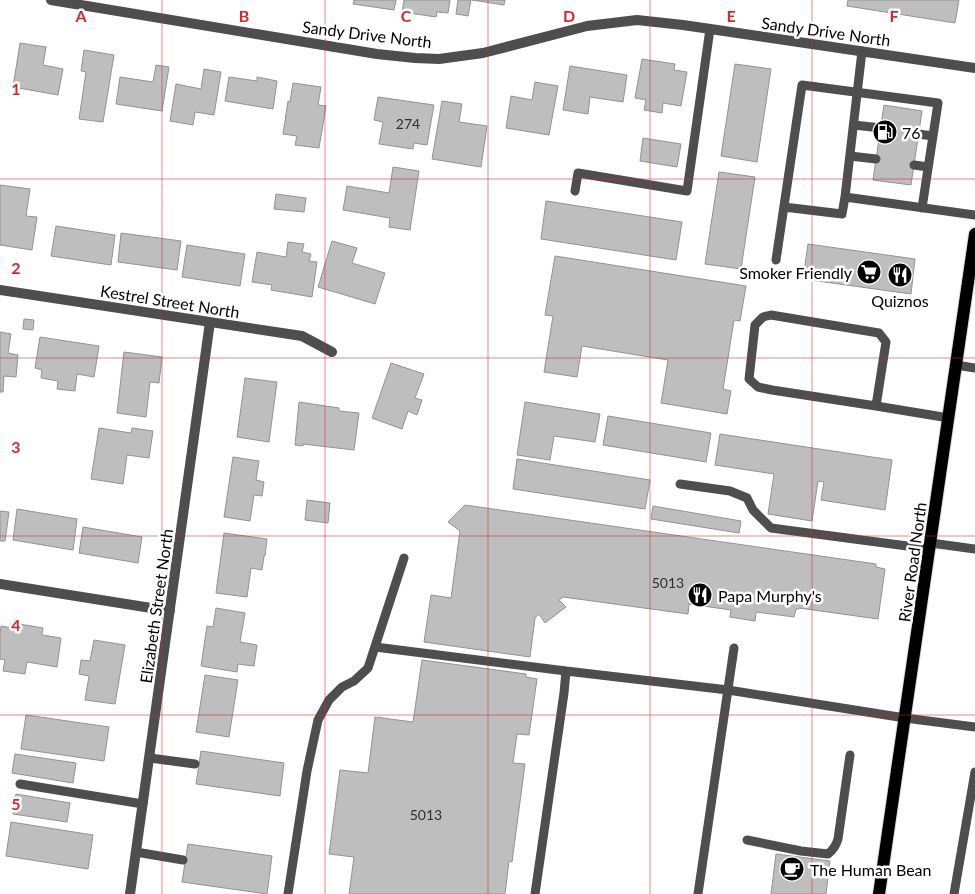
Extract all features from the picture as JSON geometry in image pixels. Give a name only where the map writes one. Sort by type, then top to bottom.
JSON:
[{"type":"main road","name":"River Road North","points":[[879,894],[975,234]]},
{"type":"street","name":"Sandy Drive North","points":[[51,0],[377,54],[415,58],[439,58],[483,53],[587,26],[637,20],[710,28],[975,68]]},
{"type":"street","name":"Kestrel Street North","points":[[0,290],[302,336],[332,352]]},
{"type":"street","name":"Elizabeth Street North","points":[[130,894],[210,322]]},
{"type":"street","points":[[0,584],[170,611]]},
{"type":"lane","points":[[575,191],[578,173],[687,191],[710,28]]},
{"type":"lane","points":[[784,207],[842,214],[862,51]]},
{"type":"lane","points":[[776,260],[802,85],[938,103],[922,208]]},
{"type":"lane","points":[[854,125],[881,128]]},
{"type":"lane","points":[[918,134],[933,136]]},
{"type":"lane","points":[[850,156],[876,159]]},
{"type":"lane","points":[[914,165],[928,167]]},
{"type":"lane","points":[[845,197],[975,215]]},
{"type":"lane","points":[[876,406],[886,342],[880,332],[771,315],[763,317],[755,326],[749,379],[758,387],[949,418]]},
{"type":"lane","points":[[956,365],[975,368]]},
{"type":"lane","points":[[680,484],[730,491],[747,498],[753,510],[771,528],[975,550]]},
{"type":"lane","points":[[288,894],[307,771],[318,720],[329,700],[342,687],[354,681],[368,668],[404,558]]},
{"type":"lane","points":[[375,647],[728,690],[975,727]]},
{"type":"lane","points":[[698,894],[734,648]]},
{"type":"lane","points":[[535,894],[566,671]]},
{"type":"lane","points":[[747,840],[801,851],[828,854],[833,850],[837,845],[850,755]]},
{"type":"lane","points":[[150,758],[195,764]]},
{"type":"lane","points":[[954,894],[971,823],[975,772]]},
{"type":"lane","points":[[20,784],[143,804]]},
{"type":"lane","points":[[136,852],[183,860]]},
{"type":"building","points":[[354,0],[396,0],[394,10],[353,4]]},
{"type":"building","points":[[404,0],[450,0],[448,13],[437,12],[436,17],[402,12]]},
{"type":"building","points":[[458,0],[471,0],[468,16],[456,14]]},
{"type":"building","points":[[472,0],[505,0],[504,5]]},
{"type":"building","points":[[848,0],[959,0],[955,23],[847,6]]},
{"type":"building","points":[[20,43],[46,47],[43,65],[63,69],[58,95],[13,87]]},
{"type":"building","points":[[84,50],[114,55],[103,122],[79,119],[86,72],[81,71]]},
{"type":"building","points":[[642,59],[675,64],[674,70],[687,72],[681,106],[663,103],[662,113],[644,110],[646,100],[635,98]]},
{"type":"building","points":[[735,64],[771,69],[757,162],[721,156]]},
{"type":"building","points":[[156,65],[169,67],[162,111],[116,104],[120,77],[153,82]]},
{"type":"building","points":[[570,66],[627,75],[623,102],[590,97],[588,114],[563,110]]},
{"type":"building","points":[[204,69],[221,72],[214,115],[195,112],[193,125],[170,121],[176,84],[201,89]]},
{"type":"building","points":[[229,77],[257,81],[257,77],[277,81],[273,109],[225,101]]},
{"type":"building","points":[[535,82],[558,86],[549,135],[506,128],[511,96],[532,100]]},
{"type":"building","points":[[293,83],[321,87],[318,105],[326,106],[319,148],[295,145],[297,136],[283,134]]},
{"type":"building","points":[[378,97],[434,105],[427,145],[414,143],[413,149],[379,144],[383,122],[374,120]]},
{"type":"building","points":[[442,101],[462,104],[459,122],[487,126],[481,167],[432,159]]},
{"type":"building","points":[[884,105],[922,111],[911,185],[873,180]]},
{"type":"building","points":[[643,138],[681,144],[677,167],[640,161]]},
{"type":"building","points":[[393,167],[419,171],[410,230],[389,227],[390,218],[343,210],[347,186],[389,193]]},
{"type":"building","points":[[719,172],[755,177],[741,269],[705,264]]},
{"type":"building","points":[[0,185],[30,189],[26,216],[37,217],[32,250],[0,245]]},
{"type":"building","points":[[276,194],[306,198],[304,212],[274,209]]},
{"type":"building","points":[[546,201],[682,222],[676,260],[541,239]]},
{"type":"building","points":[[56,226],[115,235],[111,265],[51,256]]},
{"type":"building","points":[[121,233],[181,241],[177,270],[118,262]]},
{"type":"building","points":[[332,241],[357,248],[352,263],[385,273],[375,304],[318,287]]},
{"type":"building","points":[[288,242],[304,244],[302,252],[311,254],[309,261],[317,262],[312,297],[271,290],[272,285],[252,282],[257,252],[286,257]]},
{"type":"building","points":[[808,244],[915,259],[911,294],[803,279]]},
{"type":"building","points":[[187,245],[245,254],[240,286],[182,277]]},
{"type":"building","points":[[555,256],[746,286],[740,321],[734,320],[723,389],[731,391],[727,414],[661,403],[668,360],[582,346],[577,377],[544,372],[553,316],[545,315]]},
{"type":"building","points":[[24,319],[34,320],[33,330],[23,329]]},
{"type":"building","points":[[0,332],[11,334],[8,353],[18,355],[16,377],[4,376],[3,392],[0,392]]},
{"type":"building","points":[[40,337],[99,346],[94,377],[77,374],[75,391],[57,389],[58,381],[41,378],[42,370],[35,368]]},
{"type":"building","points":[[124,352],[162,357],[159,383],[150,382],[146,417],[117,413]]},
{"type":"building","points":[[391,363],[424,374],[415,398],[422,400],[417,415],[408,411],[402,429],[372,418]]},
{"type":"building","points":[[245,378],[277,382],[269,442],[237,437]]},
{"type":"building","points":[[299,402],[339,408],[339,411],[359,413],[354,450],[303,444],[303,446],[295,445]]},
{"type":"building","points":[[525,402],[600,414],[595,442],[554,436],[550,460],[517,455]]},
{"type":"building","points":[[608,416],[711,433],[706,462],[603,445]]},
{"type":"building","points":[[99,428],[131,433],[132,428],[153,431],[149,458],[127,455],[123,484],[91,479]]},
{"type":"building","points":[[720,434],[892,460],[885,510],[821,500],[824,482],[818,481],[812,521],[768,514],[774,474],[715,465]]},
{"type":"building","points":[[233,457],[259,461],[256,480],[264,482],[262,496],[254,495],[250,521],[224,517]]},
{"type":"building","points":[[517,459],[650,480],[645,509],[513,489]]},
{"type":"building","points":[[307,500],[330,503],[328,523],[305,520]]},
{"type":"building","points":[[465,505],[876,564],[876,567],[885,569],[878,619],[799,608],[796,609],[794,617],[756,612],[755,621],[730,617],[731,610],[689,604],[688,614],[563,597],[559,600],[566,607],[545,623],[539,614],[535,618],[530,657],[424,642],[431,595],[451,598],[460,531],[448,522]]},
{"type":"building","points":[[653,506],[741,521],[739,533],[651,519]]},
{"type":"building","points":[[17,509],[77,519],[73,550],[13,540]]},
{"type":"building","points":[[0,511],[9,512],[5,541],[0,541]]},
{"type":"building","points":[[83,527],[142,537],[138,563],[79,553]]},
{"type":"building","points":[[224,533],[267,539],[262,570],[251,568],[247,597],[216,593]]},
{"type":"building","points":[[216,608],[245,613],[240,642],[257,645],[254,666],[238,664],[237,672],[201,666],[207,626],[213,627]]},
{"type":"building","points":[[19,624],[43,628],[42,635],[61,638],[57,667],[27,662],[25,674],[3,671],[5,660],[0,659],[1,626],[18,629]]},
{"type":"building","points":[[94,640],[125,645],[115,704],[85,700],[89,676],[79,674],[81,660],[90,661]]},
{"type":"building","points":[[422,660],[526,674],[526,677],[537,679],[529,735],[517,734],[513,763],[525,764],[512,862],[509,861],[505,894],[349,894],[354,857],[329,854],[340,770],[368,773],[375,717],[413,722]]},
{"type":"building","points":[[205,675],[238,680],[229,737],[196,732]]},
{"type":"building","points":[[26,715],[109,727],[104,761],[21,749]]},
{"type":"building","points":[[201,751],[284,763],[280,796],[196,784]]},
{"type":"building","points":[[15,754],[76,763],[73,783],[12,773]]},
{"type":"building","points":[[16,794],[70,803],[67,822],[13,814]]},
{"type":"building","points":[[11,822],[93,835],[88,869],[6,856]]},
{"type":"building","points":[[188,844],[272,856],[267,894],[182,882]]},
{"type":"building","points":[[776,854],[830,861],[826,894],[771,894]]},
{"type":"place","name":"76","points":[[885,132]]},
{"type":"place","name":"Smoker Friendly","points":[[869,272]]},
{"type":"place","name":"Quiznos","points":[[900,275]]},
{"type":"place","name":"Papa Murphy's","points":[[700,595]]},
{"type":"place","name":"The Human Bean","points":[[792,869]]}]
